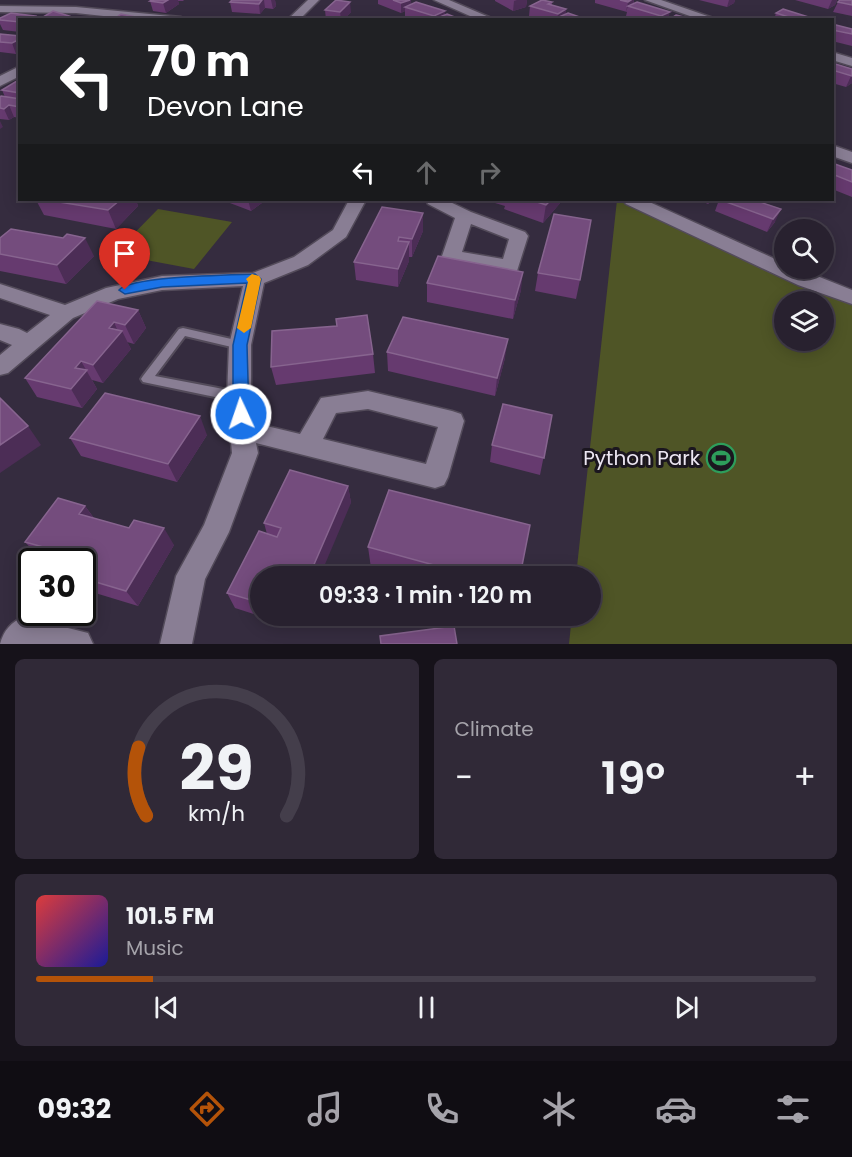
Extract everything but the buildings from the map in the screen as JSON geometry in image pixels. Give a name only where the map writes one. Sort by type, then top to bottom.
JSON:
[{"type":"street","points":[[293,18],[314,0]]},
{"type":"street","points":[[439,0],[486,18]]},
{"type":"street","points":[[650,0],[708,18]]},
{"type":"street","points":[[105,18],[126,5]]},
{"type":"street","points":[[0,9],[44,8],[162,18]]},
{"type":"street","points":[[834,57],[852,62]]},
{"type":"street","points":[[0,82],[18,71]]},
{"type":"street","points":[[834,151],[852,158]]},
{"type":"street","points":[[0,367],[66,313],[88,302],[137,287],[162,283],[255,279],[301,261],[340,233],[356,201]]},
{"type":"street","points":[[436,201],[465,216]]},
{"type":"street","points":[[634,201],[805,280],[852,297]]},
{"type":"street","points":[[176,644],[191,576],[215,532],[245,453],[239,397],[240,345],[255,279]]},
{"type":"street","points":[[0,291],[66,313]]},
{"type":"street","points":[[0,332],[11,334],[28,344]]},
{"type":"street","points":[[243,430],[306,446],[435,477],[452,421],[368,400],[329,405],[306,446]]},
{"type":"street","points":[[15,644],[24,632],[77,644]]},
{"type":"lane","points":[[239,397],[147,379],[183,332],[240,345]]},
{"type":"green space","name":"Python Park","points":[[617,201],[626,201],[774,272],[774,279],[794,279],[825,291],[774,291],[774,351],[834,351],[834,294],[852,301],[852,644],[569,644],[571,626],[601,626],[601,566],[577,566]]},
{"type":"green space","points":[[158,209],[232,222],[194,269],[114,254]]},
{"type":"slow traffic","points":[[244,328],[255,279],[252,279]]},
{"type":"place","name":"Python Park","points":[[721,458]]},
{"type":"route","points":[[125,290],[162,283],[255,279],[240,345],[241,414]]}]
